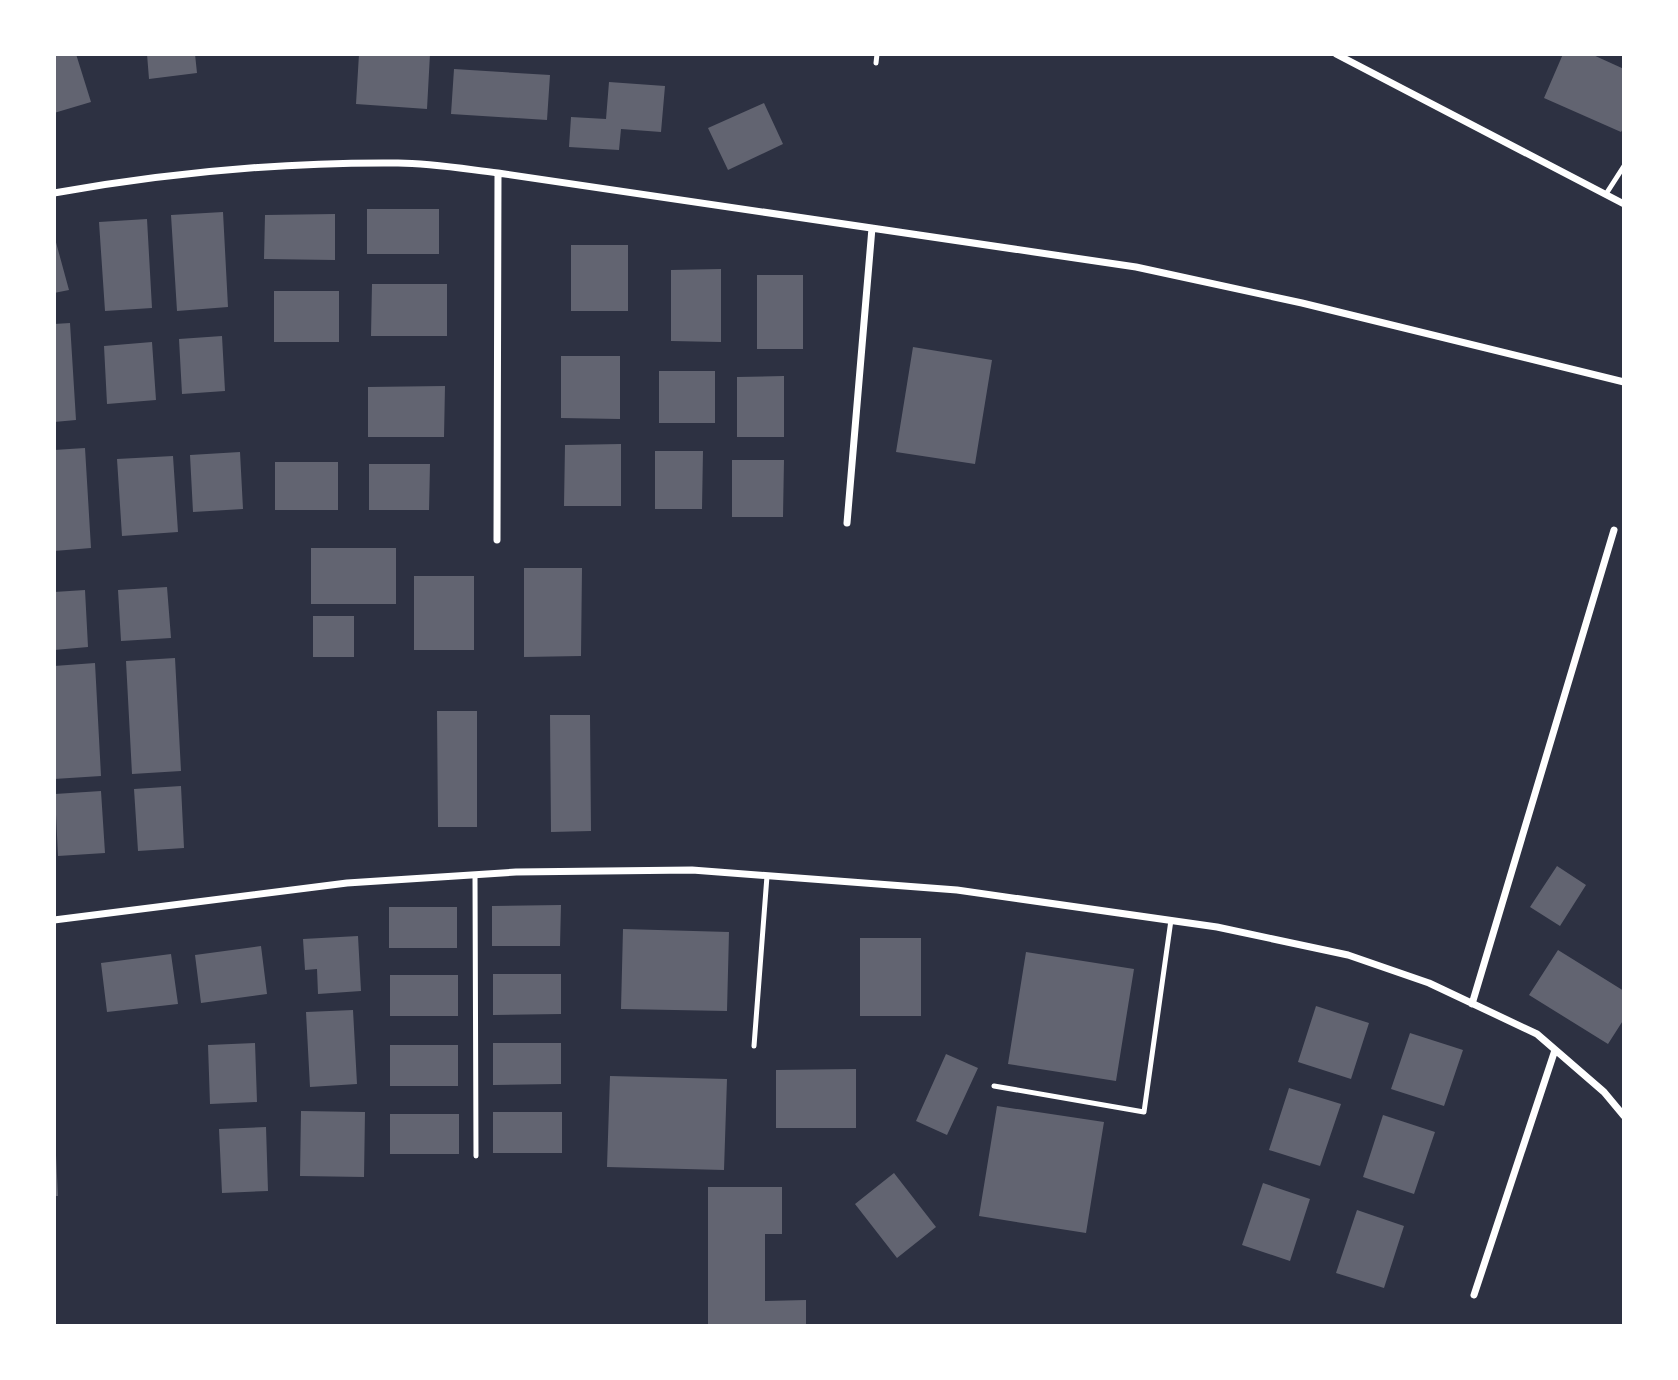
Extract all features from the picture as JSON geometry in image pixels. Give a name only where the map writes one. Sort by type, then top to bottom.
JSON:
[{"type":"street","points":[[1336,54],[1624,204]]},
{"type":"street","points":[[54,194],[212,171],[299,165],[400,163],[498,173],[1149,270],[1302,303],[1624,382]]},
{"type":"street","points":[[497,540],[498,173]]},
{"type":"street","points":[[847,523],[872,228]]},
{"type":"street","points":[[1472,1004],[1614,530]]},
{"type":"street","points":[[54,920],[347,883],[516,872],[692,870],[957,890],[1217,926],[1348,955],[1429,983],[1537,1034],[1604,1092],[1624,1116]]},
{"type":"street","points":[[1474,1295],[1555,1050]]},
{"type":"lane","points":[[876,63],[877,54]]},
{"type":"lane","points":[[1606,194],[1624,166]]},
{"type":"lane","points":[[475,875],[476,1156]]},
{"type":"lane","points":[[754,1046],[767,876]]},
{"type":"lane","points":[[994,1086],[1144,1112],[1171,919]]},
{"type":"building","points":[[54,54],[76,54],[91,102],[54,113]]},
{"type":"building","points":[[147,54],[195,54],[197,73],[149,79]]},
{"type":"building","points":[[359,54],[430,54],[427,109],[356,104]]},
{"type":"building","points":[[1563,54],[1591,54],[1624,69],[1624,127],[1621,132],[1544,98]]},
{"type":"building","points":[[454,69],[550,75],[547,120],[451,114]]},
{"type":"building","points":[[609,82],[665,86],[661,132],[621,129],[619,150],[569,147],[571,117],[606,119]]},
{"type":"building","points":[[764,103],[783,144],[728,170],[708,128]]},
{"type":"building","points":[[367,209],[439,209],[439,254],[367,254]]},
{"type":"building","points":[[223,212],[228,307],[177,311],[171,215]]},
{"type":"building","points":[[335,214],[335,260],[264,259],[265,215]]},
{"type":"building","points":[[147,219],[152,308],[105,311],[99,222]]},
{"type":"building","points":[[54,235],[69,290],[54,293]]},
{"type":"building","points":[[571,245],[628,245],[628,311],[571,311]]},
{"type":"building","points":[[721,269],[721,342],[671,341],[671,270]]},
{"type":"building","points":[[757,275],[803,275],[803,349],[757,349]]},
{"type":"building","points":[[372,284],[447,284],[447,336],[371,336]]},
{"type":"building","points":[[274,291],[339,291],[339,342],[274,342]]},
{"type":"building","points":[[70,323],[76,420],[54,422],[54,324]]},
{"type":"building","points":[[222,336],[225,391],[182,394],[179,339]]},
{"type":"building","points":[[152,342],[156,400],[107,404],[104,346]]},
{"type":"building","points":[[913,347],[992,360],[975,464],[896,452]]},
{"type":"building","points":[[561,356],[620,356],[620,419],[561,418]]},
{"type":"building","points":[[659,371],[715,371],[715,423],[659,423]]},
{"type":"building","points":[[784,376],[784,437],[737,437],[737,377]]},
{"type":"building","points":[[445,386],[444,437],[368,437],[368,387]]},
{"type":"building","points":[[621,444],[621,506],[564,506],[565,445]]},
{"type":"building","points":[[85,448],[91,548],[54,551],[54,450]]},
{"type":"building","points":[[655,451],[703,451],[702,509],[655,509]]},
{"type":"building","points":[[240,452],[243,509],[193,512],[190,455]]},
{"type":"building","points":[[173,456],[178,532],[122,536],[117,459]]},
{"type":"building","points":[[732,460],[784,460],[783,517],[732,517]]},
{"type":"building","points":[[275,462],[338,462],[338,510],[275,510]]},
{"type":"building","points":[[369,464],[430,464],[429,510],[369,510]]},
{"type":"building","points":[[311,548],[396,548],[396,604],[311,604]]},
{"type":"building","points":[[524,568],[582,568],[581,656],[524,657]]},
{"type":"building","points":[[414,576],[474,576],[474,650],[414,650]]},
{"type":"building","points":[[167,587],[171,638],[121,641],[118,590]]},
{"type":"building","points":[[85,590],[88,647],[54,650],[54,592]]},
{"type":"building","points":[[313,616],[354,616],[354,657],[313,657]]},
{"type":"building","points":[[175,658],[181,771],[132,774],[126,661]]},
{"type":"building","points":[[95,663],[101,776],[54,779],[54,666]]},
{"type":"building","points":[[437,711],[477,711],[477,827],[438,827]]},
{"type":"building","points":[[550,715],[590,715],[591,831],[551,832]]},
{"type":"building","points":[[181,786],[184,848],[138,851],[134,789]]},
{"type":"building","points":[[101,791],[105,853],[58,856],[55,794]]},
{"type":"building","points":[[1557,866],[1586,885],[1560,926],[1530,907]]},
{"type":"building","points":[[561,905],[560,946],[492,946],[492,906]]},
{"type":"building","points":[[389,907],[457,907],[457,948],[389,948]]},
{"type":"building","points":[[623,929],[729,932],[727,1011],[621,1009]]},
{"type":"building","points":[[358,936],[361,991],[318,994],[317,969],[305,970],[303,939]]},
{"type":"building","points":[[860,938],[921,938],[921,1016],[860,1016]]},
{"type":"building","points":[[261,946],[267,994],[201,1003],[195,955]]},
{"type":"building","points":[[1558,950],[1624,991],[1624,1019],[1608,1044],[1529,995]]},
{"type":"building","points":[[1026,952],[1134,969],[1116,1081],[1008,1064]]},
{"type":"building","points":[[171,954],[178,1004],[107,1012],[101,963]]},
{"type":"building","points":[[493,974],[561,974],[561,1014],[493,1015]]},
{"type":"building","points":[[390,975],[458,975],[458,1016],[390,1016]]},
{"type":"building","points":[[1316,1006],[1369,1023],[1351,1079],[1298,1062]]},
{"type":"building","points":[[353,1010],[357,1084],[310,1087],[306,1012]]},
{"type":"building","points":[[1410,1033],[1463,1050],[1444,1106],[1391,1089]]},
{"type":"building","points":[[255,1043],[257,1102],[210,1104],[208,1045]]},
{"type":"building","points":[[493,1043],[561,1043],[561,1084],[493,1085]]},
{"type":"building","points":[[390,1045],[458,1045],[458,1086],[390,1086]]},
{"type":"building","points":[[946,1054],[978,1068],[947,1135],[916,1121]]},
{"type":"building","points":[[856,1069],[856,1128],[776,1128],[776,1070]]},
{"type":"building","points":[[610,1076],[727,1079],[724,1170],[607,1167]]},
{"type":"building","points":[[1289,1088],[1341,1104],[1320,1166],[1269,1150]]},
{"type":"building","points":[[997,1106],[1104,1122],[1086,1233],[979,1216]]},
{"type":"building","points":[[301,1111],[365,1112],[364,1177],[300,1176]]},
{"type":"building","points":[[493,1112],[562,1112],[562,1153],[493,1153]]},
{"type":"building","points":[[390,1114],[459,1114],[459,1154],[390,1154]]},
{"type":"building","points":[[1383,1115],[1435,1132],[1414,1194],[1363,1177]]},
{"type":"building","points":[[266,1127],[268,1191],[222,1193],[219,1129]]},
{"type":"building","points":[[56,1155],[58,1196],[54,1196]]},
{"type":"building","points":[[894,1173],[936,1227],[897,1258],[855,1204]]},
{"type":"building","points":[[1263,1183],[1310,1199],[1290,1261],[1242,1245]]},
{"type":"building","points":[[708,1187],[782,1187],[782,1234],[765,1234],[765,1301],[806,1300],[806,1326],[708,1326]]},
{"type":"building","points":[[1357,1210],[1404,1226],[1384,1288],[1336,1273]]}]
